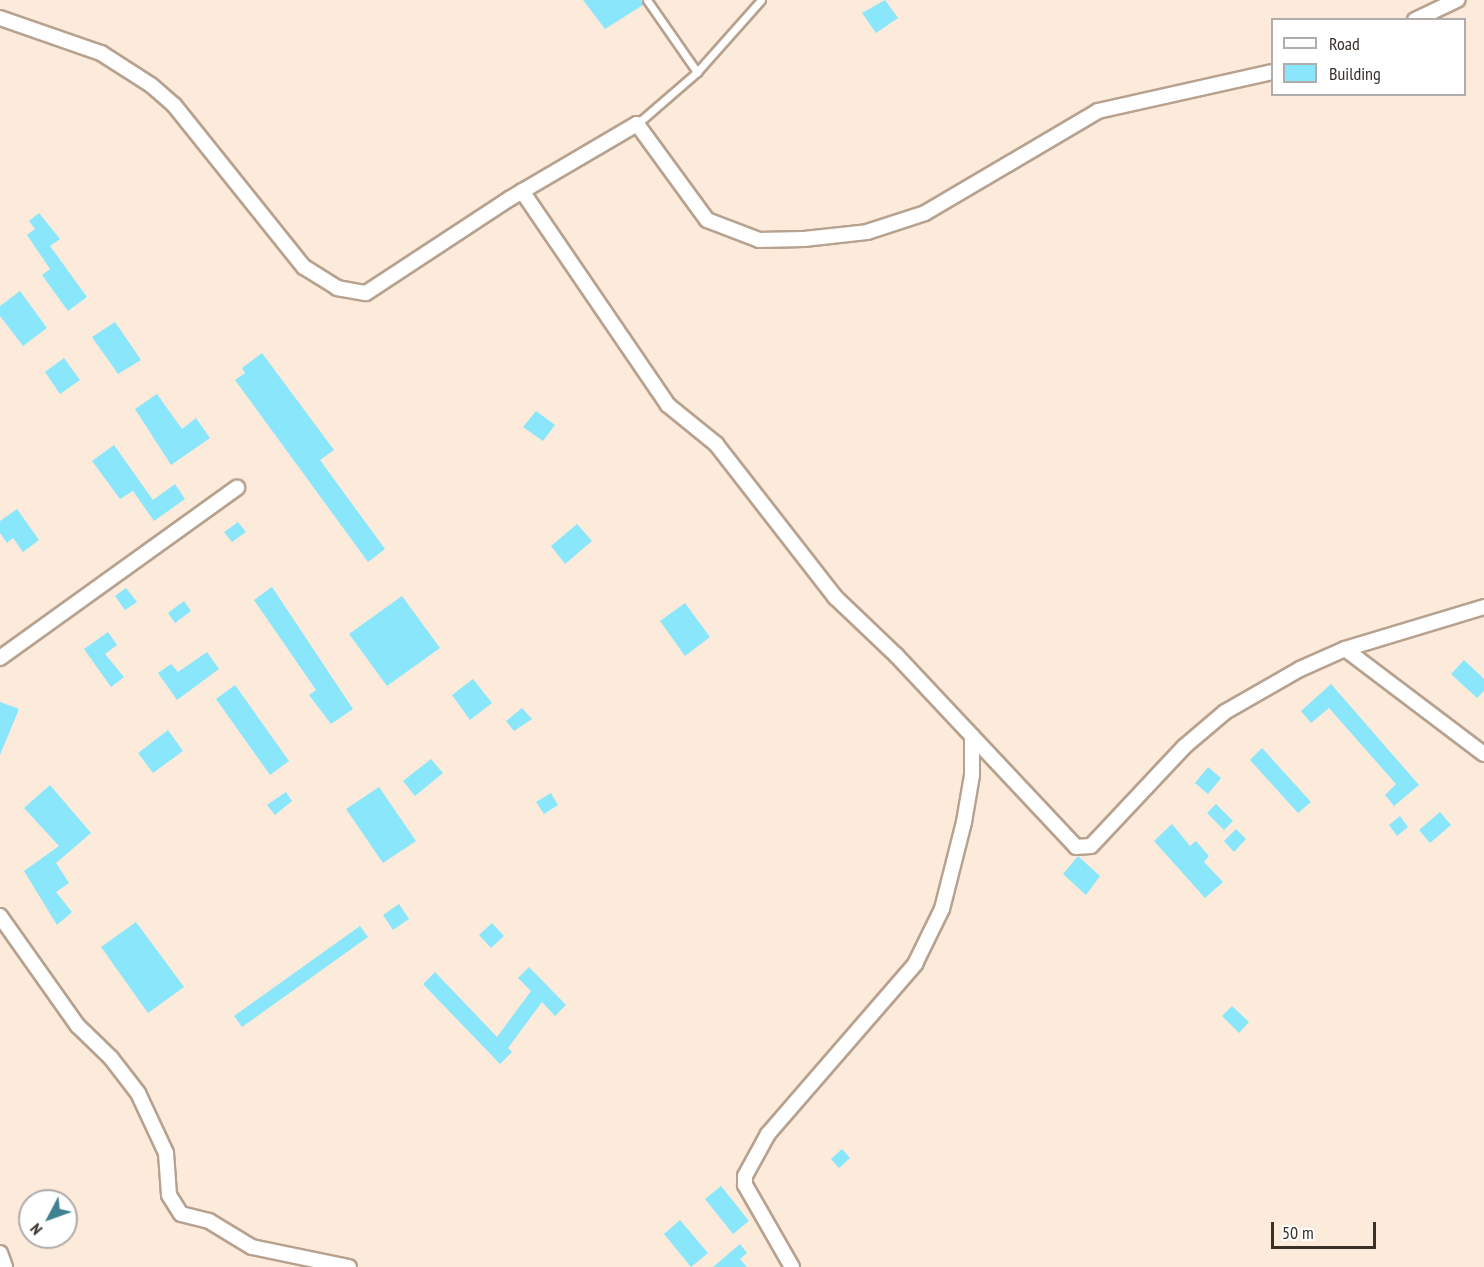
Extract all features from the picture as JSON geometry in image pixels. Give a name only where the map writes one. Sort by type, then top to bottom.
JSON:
[{"type":"street","points":[[1419,18],[1457,0]]},
{"type":"street","points":[[0,18],[101,53],[151,85],[174,105],[304,267],[337,288],[366,293],[522,191],[638,124],[707,220],[759,240],[804,239],[867,232],[925,213],[1098,111],[1271,72]]},
{"type":"street","points":[[522,191],[668,405],[716,444],[835,597],[972,736],[1071,843],[1086,848],[1114,825],[1185,746],[1225,712],[1300,669],[1346,649],[1484,607]]},
{"type":"street","points":[[0,658],[237,488]]},
{"type":"street","points":[[1346,649],[1484,754]]},
{"type":"street","points":[[792,1267],[745,1185],[745,1176],[768,1134],[915,964],[942,909],[964,822],[972,776],[972,736]]},
{"type":"street","points":[[0,916],[78,1026],[111,1058],[138,1093],[166,1153],[169,1195],[181,1214],[209,1221],[252,1247],[349,1267]]},
{"type":"street","points":[[0,1252],[5,1267]]},
{"type":"lane","points":[[647,0],[696,72]]},
{"type":"lane","points":[[638,124],[696,72],[761,0]]},
{"type":"building","points":[[583,0],[641,0],[643,5],[605,29]]},
{"type":"building","points":[[885,0],[898,18],[876,33],[862,13]]},
{"type":"building","points":[[39,213],[60,239],[50,246],[87,297],[68,311],[42,275],[50,269],[27,235],[35,229],[29,221]]},
{"type":"building","points":[[20,291],[47,328],[23,346],[0,316],[0,306]]},
{"type":"building","points":[[115,322],[141,360],[118,374],[92,337]]},
{"type":"building","points":[[262,353],[334,450],[320,460],[385,549],[368,562],[235,380],[245,373],[242,368]]},
{"type":"building","points":[[64,358],[80,380],[60,394],[45,372]]},
{"type":"building","points":[[157,394],[182,429],[196,418],[210,438],[171,465],[135,409]]},
{"type":"building","points":[[536,411],[555,425],[543,441],[523,427]]},
{"type":"building","points":[[114,445],[153,500],[175,484],[185,499],[154,521],[133,491],[120,499],[92,461]]},
{"type":"building","points":[[17,509],[39,540],[23,552],[13,538],[7,543],[0,533],[0,521]]},
{"type":"building","points":[[238,522],[246,532],[232,542],[224,532]]},
{"type":"building","points":[[577,524],[592,541],[565,564],[551,546]]},
{"type":"building","points":[[272,587],[353,709],[331,724],[309,695],[316,690],[254,600]]},
{"type":"building","points":[[126,588],[137,602],[125,610],[115,596]]},
{"type":"building","points":[[402,596],[440,648],[387,686],[349,634]]},
{"type":"building","points":[[184,601],[191,611],[175,623],[168,613]]},
{"type":"building","points":[[685,603],[710,637],[685,656],[660,621]]},
{"type":"building","points":[[108,632],[117,645],[105,654],[124,677],[111,687],[84,649]]},
{"type":"building","points":[[207,652],[219,669],[177,700],[158,673],[171,664],[178,672]]},
{"type":"building","points":[[1464,660],[1484,679],[1484,691],[1477,698],[1451,674]]},
{"type":"building","points":[[473,679],[492,703],[470,720],[452,695]]},
{"type":"building","points":[[1331,684],[1419,785],[1394,806],[1385,795],[1396,784],[1329,708],[1311,723],[1301,711]]},
{"type":"building","points":[[235,685],[289,761],[270,775],[216,699]]},
{"type":"building","points":[[0,702],[19,709],[0,755]]},
{"type":"building","points":[[522,708],[532,719],[514,731],[506,721]]},
{"type":"building","points":[[168,730],[183,751],[153,773],[138,753]]},
{"type":"building","points":[[1262,748],[1311,802],[1298,813],[1250,760]]},
{"type":"building","points":[[431,759],[443,773],[415,796],[403,781]]},
{"type":"building","points":[[1208,767],[1221,778],[1208,794],[1195,783]]},
{"type":"building","points":[[50,785],[91,833],[56,863],[69,883],[56,892],[72,912],[57,925],[24,871],[59,846],[24,808]]},
{"type":"building","points":[[379,787],[416,841],[383,863],[346,809]]},
{"type":"building","points":[[286,792],[292,801],[275,815],[267,805]]},
{"type":"building","points":[[551,793],[558,805],[544,814],[536,802]]},
{"type":"building","points":[[1216,804],[1233,821],[1224,830],[1207,813]]},
{"type":"building","points":[[1440,812],[1451,825],[1430,843],[1419,830]]},
{"type":"building","points":[[1400,816],[1408,827],[1397,836],[1389,825]]},
{"type":"building","points":[[1172,824],[1190,846],[1196,841],[1209,856],[1204,862],[1223,882],[1205,898],[1154,841]]},
{"type":"building","points":[[1236,829],[1246,839],[1234,852],[1224,841]]},
{"type":"building","points":[[1078,856],[1100,876],[1086,895],[1063,874]]},
{"type":"building","points":[[399,904],[409,919],[393,930],[383,915]]},
{"type":"building","points":[[136,922],[184,987],[148,1013],[101,947]]},
{"type":"building","points":[[492,923],[504,936],[491,948],[479,935]]},
{"type":"building","points":[[360,926],[368,937],[242,1027],[234,1016]]},
{"type":"building","points":[[529,967],[566,1005],[555,1016],[542,1002],[508,1048],[512,1052],[500,1064],[423,984],[435,972],[497,1037],[531,991],[518,978]]},
{"type":"building","points":[[1232,1006],[1249,1022],[1239,1033],[1222,1016]]},
{"type":"building","points":[[842,1149],[850,1158],[839,1168],[831,1159]]},
{"type":"building","points":[[721,1186],[749,1221],[733,1234],[705,1199]]},
{"type":"building","points":[[680,1220],[708,1253],[691,1267],[664,1234]]},
{"type":"building","points":[[740,1244],[747,1253],[740,1259],[747,1267],[713,1267]]}]
